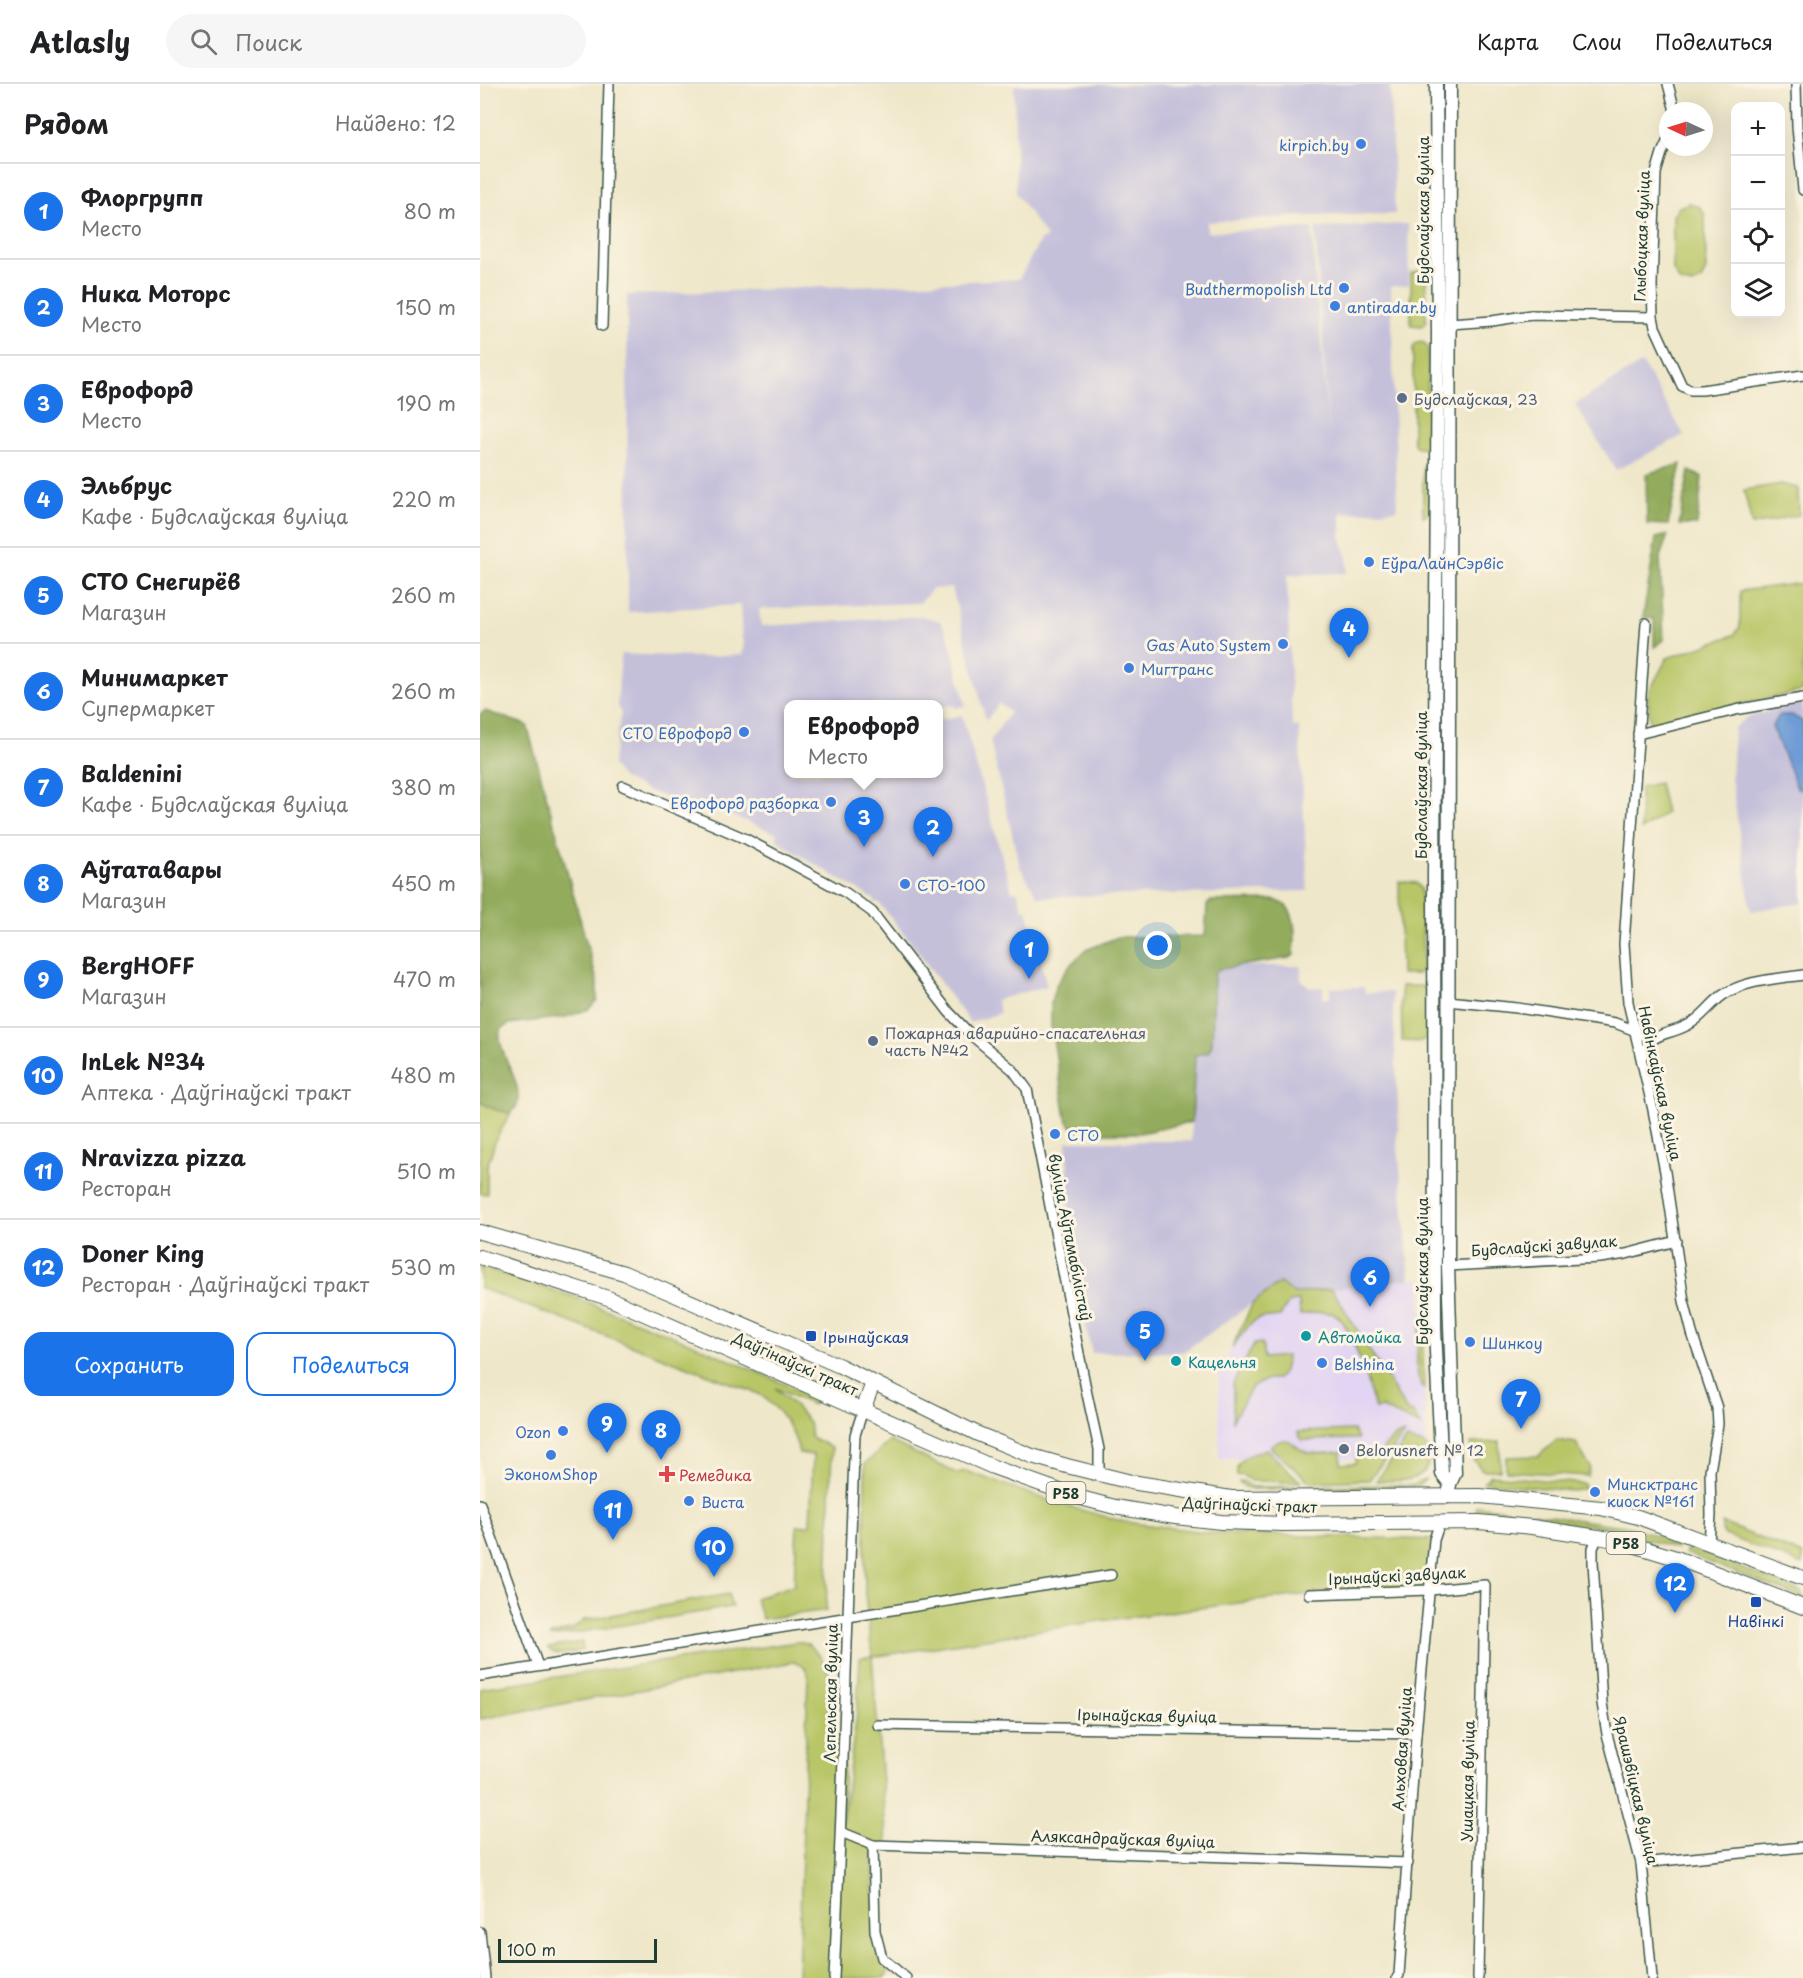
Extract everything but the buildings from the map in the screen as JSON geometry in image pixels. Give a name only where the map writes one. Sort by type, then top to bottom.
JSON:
[{"type":"main road","name":"Будслаўская вуліца","points":[[1436,84],[1438,334],[1434,864],[1435,1320],[1442,1474],[1449,1490]]},
{"type":"main road","name":"Будслаўская вуліца","points":[[1449,1490],[1455,1473],[1448,1266],[1450,84]]},
{"type":"main road","name":"Даўгінаўскі тракт","points":[[480,1232],[624,1273],[840,1366],[978,1434],[1032,1456],[1099,1474],[1173,1490],[1231,1498],[1449,1490],[1480,1496],[1600,1508],[1638,1517],[1803,1578]]},
{"type":"main road","name":"Даўгінаўскі тракт","points":[[480,1257],[608,1298],[993,1467],[1077,1497],[1175,1517],[1221,1522],[1283,1524],[1479,1522],[1598,1537],[1620,1541],[1679,1559],[1803,1607]]},
{"type":"main road","points":[[863,1410],[873,1383]]},
{"type":"main road","points":[[1440,1522],[1449,1490]]},
{"type":"main road","points":[[1283,1496],[1283,1524]]},
{"type":"street","points":[[602,326],[609,84]]},
{"type":"street","points":[[1668,84],[1673,102]]},
{"type":"street","points":[[1796,84],[1797,127],[1803,190]]},
{"type":"street","name":"Глыбоцкая вуліца","points":[[1661,156],[1656,173],[1653,317],[1655,327],[1682,386],[1690,390],[1702,390],[1803,375]]},
{"type":"street","points":[[1450,324],[1531,315],[1653,317]]},
{"type":"street","name":"Навінкаўская вуліца","points":[[1646,623],[1624,944],[1628,1002],[1642,1057],[1665,1172],[1684,1301],[1717,1408],[1718,1424],[1710,1471],[1712,1515],[1709,1543]]},
{"type":"street","points":[[1638,734],[1803,698]]},
{"type":"street","name":"вуліца Аўтамабілістаў","points":[[623,786],[746,839],[859,902],[872,912],[949,1012],[971,1035],[1013,1070],[1027,1089],[1099,1449],[1099,1474]]},
{"type":"street","points":[[1642,1057],[1646,1045],[1654,1038],[1690,1024],[1713,1002],[1732,989],[1763,981],[1803,975]]},
{"type":"street","points":[[1448,1001],[1517,1008],[1615,1023],[1654,1038]]},
{"type":"street","points":[[1615,1023],[1624,1017],[1628,1002]]},
{"type":"street","name":"Будслаўскі завулак","points":[[1448,1266],[1600,1258],[1676,1241]]},
{"type":"street","name":"Лепельская вуліца","points":[[834,1978],[855,1435],[863,1410]]},
{"type":"street","points":[[480,1504],[538,1666]]},
{"type":"street","name":"Альховая вуліца","points":[[1397,1978],[1434,1539],[1440,1522]]},
{"type":"street","name":"Ярашэвіцкая вуліца","points":[[1598,1537],[1593,1548],[1593,1562],[1602,1703],[1607,1734],[1641,1863],[1652,1978]]},
{"type":"street","points":[[480,1676],[1111,1575]]},
{"type":"street","name":"Ірынаўскі завулак","points":[[1309,1594],[1430,1590],[1485,1585]]},
{"type":"street","name":"Ушацкая вуліца","points":[[1478,1978],[1485,1585]]},
{"type":"street","name":"Ірынаўская вуліца","points":[[878,1725],[1416,1734]]},
{"type":"street","name":"Аляксандраўская вуліца","points":[[841,1832],[873,1845],[1407,1863]]},
{"type":"street","points":[[873,1845],[874,1931],[882,1958],[906,1978]]},
{"type":"street","points":[[1641,1863],[1803,1847]]},
{"type":"street","points":[[480,1932],[485,1978]]},
{"type":"shaded area","points":[[1390,84],[1395,214],[1304,216],[1207,222],[1207,232],[1312,228],[1330,441],[1315,228],[1408,224],[1409,285],[1391,286],[1397,510],[1341,513],[1341,539],[1347,556],[1347,573],[1287,575],[1292,724],[1293,727],[1299,726],[1308,891],[1038,897],[1020,867],[990,741],[1010,712],[999,703],[986,721],[952,588],[932,589],[920,603],[759,609],[761,626],[922,616],[940,621],[948,635],[966,706],[943,706],[943,700],[784,700],[784,778],[943,778],[943,719],[962,715],[1012,892],[1017,891],[1023,909],[1027,909],[1047,986],[996,1000],[1000,1013],[970,1023],[913,945],[879,903],[874,902],[875,900],[788,848],[776,839],[778,834],[700,803],[698,808],[648,791],[622,778],[612,766],[621,714],[617,705],[621,654],[703,657],[742,655],[744,641],[742,641],[740,605],[628,612],[627,295],[1019,279],[1041,239],[1047,238],[1016,193],[1014,85]]},
{"type":"shaded area","points":[[1642,363],[1684,435],[1616,470],[1575,404]]},
{"type":"shaded area","points":[[1803,703],[1803,903],[1751,911],[1731,778],[1734,728],[1747,717]]},
{"type":"shaded area","points":[[1236,966],[1301,966],[1301,979],[1310,988],[1323,987],[1323,999],[1330,998],[1330,988],[1364,987],[1365,993],[1392,992],[1399,1126],[1397,1135],[1410,1279],[1294,1294],[1281,1283],[1183,1352],[1092,1353],[1070,1258],[1067,1141],[1191,1141],[1195,1055],[1212,1045],[1214,975],[1220,969]]},
{"type":"shaded area","points":[[1419,1278],[1427,1458],[1219,1459],[1219,1375],[1253,1303],[1281,1283],[1294,1294]]},
{"type":"green space","points":[[1689,203],[1700,207],[1705,215],[1706,270],[1701,280],[1692,285],[1680,282],[1673,270],[1673,216],[1679,207]]},
{"type":"green space","points":[[1423,272],[1426,277],[1426,322],[1422,326],[1411,325],[1411,273]]},
{"type":"green space","points":[[1420,342],[1428,348],[1428,445],[1426,447],[1417,447],[1413,438],[1413,348]]},
{"type":"green space","points":[[1681,464],[1668,525],[1647,524],[1646,474]]},
{"type":"green space","points":[[1423,466],[1430,475],[1429,514],[1423,516]]},
{"type":"green space","points":[[1689,471],[1702,477],[1697,525],[1679,525]]},
{"type":"green space","points":[[1781,484],[1798,488],[1799,515],[1752,525],[1744,490]]},
{"type":"green space","points":[[1668,535],[1660,557],[1664,640],[1654,647],[1654,619],[1643,617],[1656,538]]},
{"type":"green space","points":[[1803,583],[1803,691],[1650,725],[1648,694],[1667,658],[1734,635],[1740,627],[1740,591]]},
{"type":"green space","points":[[485,711],[527,725],[597,981],[597,1000],[589,1009],[566,1017],[509,1024],[500,1030],[502,1048],[518,1092],[517,1104],[511,1113],[496,1110],[480,1102],[480,714]]},
{"type":"green space","points":[[1659,783],[1666,813],[1641,830],[1640,787]]},
{"type":"green space","points":[[1399,881],[1416,883],[1421,889],[1423,970],[1418,974],[1401,974]]},
{"type":"green space","points":[[1275,900],[1287,907],[1293,918],[1294,955],[1289,958],[1219,969],[1214,975],[1212,1045],[1208,1052],[1195,1055],[1192,1122],[1140,1133],[1079,1131],[1071,1126],[1066,1118],[1051,1026],[1051,1001],[1056,985],[1070,965],[1086,950],[1118,937],[1205,936],[1207,905],[1211,901]]},
{"type":"green space","points":[[1401,986],[1422,986],[1426,990],[1427,1037],[1422,1041],[1402,1041]]},
{"type":"green space","points":[[480,1102],[496,1110],[511,1113],[496,1139],[487,1167],[487,1194],[480,1193]]},
{"type":"green space","points":[[480,1267],[572,1296],[693,1344],[817,1398],[813,1405],[775,1388],[809,1422],[811,1437],[832,1448],[826,1610],[762,1619],[755,1598],[794,1585],[797,1526],[810,1525],[813,1455],[799,1453],[790,1428],[773,1405],[759,1394],[480,1288]]},
{"type":"green space","points":[[1280,1283],[1294,1294],[1332,1289],[1408,1413],[1412,1412],[1421,1426],[1382,1408],[1375,1409],[1354,1343],[1342,1321],[1332,1313],[1300,1315],[1299,1301],[1289,1302],[1280,1316],[1259,1318],[1250,1324],[1232,1347],[1253,1303]]},
{"type":"green space","points":[[1422,1321],[1424,1389],[1420,1383],[1417,1368]]},
{"type":"green space","points":[[1262,1343],[1264,1358],[1286,1356],[1284,1369],[1277,1379],[1268,1379],[1252,1387],[1233,1420],[1233,1384],[1254,1344]]},
{"type":"green space","points":[[1353,1430],[1358,1439],[1301,1440],[1298,1432]]},
{"type":"green space","points":[[1404,1434],[1369,1480],[1310,1482],[1271,1448],[1271,1445],[1288,1440],[1306,1452],[1341,1452],[1341,1464],[1356,1463],[1356,1453],[1377,1452],[1377,1457],[1383,1457],[1383,1449],[1387,1444],[1395,1437]]},
{"type":"green space","points":[[1407,1439],[1421,1443],[1428,1448],[1425,1470],[1420,1475],[1406,1480],[1376,1481]]},
{"type":"green space","points":[[1557,1440],[1576,1443],[1590,1467],[1588,1476],[1506,1471],[1506,1457],[1538,1456]]},
{"type":"green space","points":[[890,1441],[956,1473],[966,1471],[1059,1504],[1125,1522],[1212,1533],[1434,1540],[1430,1590],[1309,1594],[1099,1621],[872,1657],[887,1845],[873,1845],[875,1931],[882,1958],[892,1966],[884,1978],[798,1978],[808,1675],[803,1665],[793,1662],[480,1719],[480,1688],[797,1642],[808,1644],[821,1657],[831,1677],[829,1745],[844,1747],[842,1824],[857,1713],[860,1658],[872,1656],[865,1594],[865,1464]]},
{"type":"green space","points":[[1500,1442],[1500,1470],[1482,1470],[1473,1459],[1471,1443]]},
{"type":"green space","points":[[1266,1449],[1301,1482],[1251,1481],[1242,1475],[1237,1476],[1238,1464],[1241,1460]]},
{"type":"green space","points":[[1491,1475],[1584,1484],[1584,1489],[1573,1491],[1484,1482]]},
{"type":"green space","points":[[1426,1479],[1418,1487],[1398,1488],[1252,1489],[1239,1482],[1243,1481],[1252,1487],[1413,1485]]},
{"type":"green space","points":[[1477,1506],[1630,1527],[1679,1543],[1677,1549],[1613,1528],[1476,1512]]},
{"type":"green space","points":[[1722,1523],[1803,1555],[1803,1565],[1725,1535],[1722,1531]]},
{"type":"green space","points":[[1687,1548],[1803,1592],[1803,1598],[1685,1553]]},
{"type":"green space","points":[[728,1594],[732,1607],[551,1637],[551,1635],[573,1629],[584,1620]]},
{"type":"green space","points":[[582,1642],[583,1650],[569,1653],[559,1654],[548,1648]]},
{"type":"water","points":[[1780,715],[1792,715],[1803,722],[1803,790],[1797,788],[1772,726]]},
{"type":"place","name":"kirpich.by","points":[[1361,144]]},
{"type":"place","name":"Budthermopolish Ltd","points":[[1344,288]]},
{"type":"place","name":"antiradar.by","points":[[1335,306]]},
{"type":"place","name":"Будслаўская, 23","points":[[1402,398]]},
{"type":"place","name":"ЕўраЛайнСэрвіс","points":[[1369,562]]},
{"type":"place","name":"Gas Auto System","points":[[1283,644]]},
{"type":"place","name":"Эльбрус","points":[[1349,658]]},
{"type":"place","name":"Мигтранс","points":[[1129,668]]},
{"type":"place","name":"СТО Еврофорд","points":[[744,732]]},
{"type":"place","name":"Еврофорд разборка","points":[[831,802]]},
{"type":"place","name":"Еврофорд","points":[[864,847]]},
{"type":"place","name":"Ника Моторс","points":[[933,857]]},
{"type":"place","name":"СТО-100","points":[[905,884]]},
{"type":"place","name":"Флоргрупп","points":[[1029,979]]},
{"type":"place","name":"Пожарная аварийно-спасательная часть №42","points":[[873,1041]]},
{"type":"place","name":"СТО","points":[[1055,1134]]},
{"type":"place","name":"Минимаркет","points":[[1370,1307]]},
{"type":"place","name":"Ірынаўская","points":[[811,1336]]},
{"type":"place","name":"Автомойка","points":[[1306,1336]]},
{"type":"place","name":"Шинкоу","points":[[1470,1342]]},
{"type":"place","name":"СТО Cнегирёв","points":[[1145,1361]]},
{"type":"place","name":"Кацельня","points":[[1176,1361]]},
{"type":"place","name":"Belshina","points":[[1322,1363]]},
{"type":"place","name":"Baldenini","points":[[1521,1429]]},
{"type":"place","name":"Ozon","points":[[563,1431]]},
{"type":"place","name":"Belorusneft № 12","points":[[1344,1449]]},
{"type":"place","name":"BergHOFF","points":[[607,1453]]},
{"type":"place","name":"ЭкономShop","points":[[551,1455]]},
{"type":"place","name":"Аўтатавары","points":[[661,1460]]},
{"type":"place","name":"Ремедика","points":[[667,1474]]},
{"type":"place","name":"Минсктранс киоск №161","points":[[1595,1492]]},
{"type":"place","name":"Виста","points":[[689,1501]]},
{"type":"place","name":"Nravizza pizza","points":[[613,1540]]},
{"type":"place","name":"InLek №34","points":[[714,1577]]},
{"type":"place","name":"Навінкі","points":[[1756,1602]]},
{"type":"place","name":"Doner King","points":[[1675,1613]]}]
